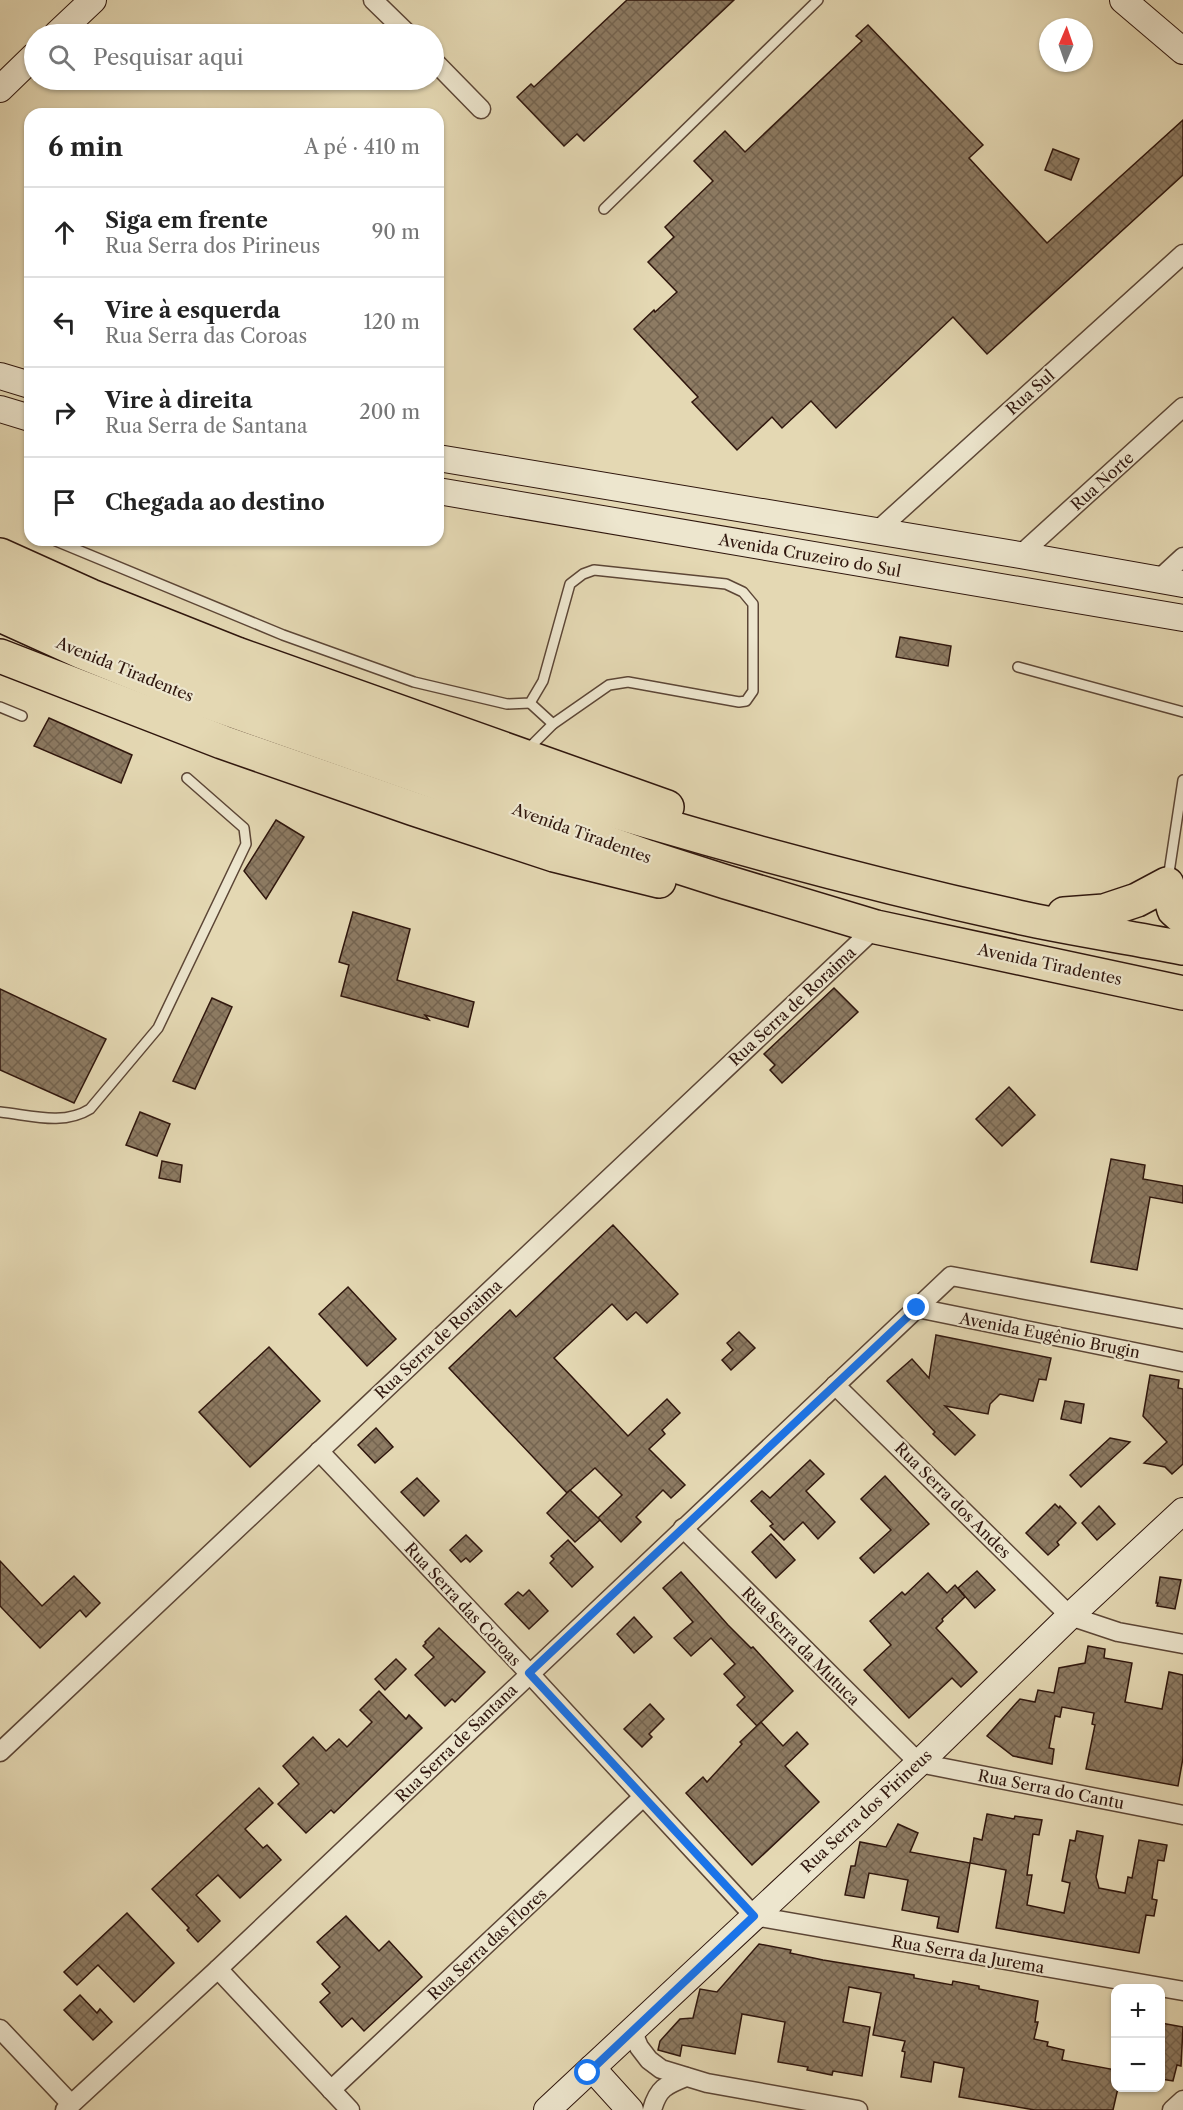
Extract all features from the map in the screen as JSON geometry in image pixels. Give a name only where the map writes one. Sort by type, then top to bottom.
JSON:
[{"type":"highway","points":[[0,555],[91,596],[237,654],[648,799],[801,865]]},
{"type":"highway","name":"Avenida Tiradentes","points":[[0,588],[63,618],[201,673],[339,723],[591,805],[801,865],[1020,918],[1183,948]]},
{"type":"highway","name":"Avenida Tiradentes","points":[[0,615],[82,652],[191,696],[648,857],[801,906],[876,927],[1183,993]]},
{"type":"highway","points":[[0,656],[222,742],[554,855],[711,894],[801,906]]},
{"type":"highway","points":[[1020,918],[1104,911],[1137,900],[1167,884],[1174,910],[1183,918]]},
{"type":"street","points":[[68,24],[93,0]]},
{"type":"street","points":[[374,0],[398,24]]},
{"type":"street","points":[[1123,0],[1183,51]]},
{"type":"street","points":[[0,89],[24,66]]},
{"type":"street","points":[[444,71],[481,109]]},
{"type":"street","name":"Rua Sul","points":[[877,531],[1183,254]]},
{"type":"street","points":[[0,376],[24,383]]},
{"type":"street","name":"Rua Norte","points":[[1020,555],[1183,407]]},
{"type":"street","points":[[0,410],[24,416]]},
{"type":"street","name":"Avenida Cruzeiro do Sul","points":[[444,459],[1183,584]]},
{"type":"street","name":"Avenida Cruzeiro do Sul","points":[[444,492],[1183,618]]},
{"type":"street","points":[[1158,580],[1183,556]]},
{"type":"street","name":"Rua Serra de Roraima","points":[[0,1752],[876,927]]},
{"type":"street","name":"Rua Serra de Santana","points":[[68,2107],[951,1276],[1183,1319]]},
{"type":"street","name":"Avenida Eugênio Brugin","points":[[917,1308],[1183,1362]]},
{"type":"street","name":"Rua Serra dos Andes","points":[[835,1385],[1070,1616]]},
{"type":"street","name":"Rua Serra das Coroas","points":[[319,1451],[754,1916]]},
{"type":"street","name":"Rua Serra dos Pirineus","points":[[547,2110],[919,1763],[1070,1616],[1183,1511]]},
{"type":"street","name":"Rua Serra da Mutuca","points":[[683,1528],[919,1763]]},
{"type":"street","points":[[1070,1616],[1118,1632],[1183,1644]]},
{"type":"street","name":"Rua Serra do Cantu","points":[[919,1763],[1183,1815]]},
{"type":"street","name":"Rua Serra das Flores","points":[[331,2090],[643,1797]]},
{"type":"street","name":"Rua Serra da Jurema","points":[[754,1916],[1183,1991]]},
{"type":"street","points":[[218,1968],[350,2110]]},
{"type":"street","points":[[0,2029],[68,2107]]},
{"type":"street","points":[[632,2030],[639,2047],[649,2060],[661,2069],[707,2083],[858,2110]]},
{"type":"street","points":[[592,2068],[630,2110]]},
{"type":"street","points":[[652,2110],[655,2098],[664,2086],[686,2077]]},
{"type":"street","points":[[1172,2110],[1183,2100]]},
{"type":"lane","points":[[604,209],[818,0]]},
{"type":"lane","points":[[68,546],[283,635],[414,682],[507,704],[530,703],[553,724]]},
{"type":"lane","points":[[522,755],[553,724],[609,686],[628,682],[739,702],[746,701],[753,690],[753,604],[743,592],[726,584],[594,570],[582,574],[570,584],[543,681],[530,703]]},
{"type":"lane","points":[[1018,667],[1183,712]]},
{"type":"lane","points":[[0,707],[22,716]]},
{"type":"lane","points":[[0,1112],[53,1119],[82,1114],[90,1109],[158,1028],[246,844],[244,828],[187,778]]},
{"type":"lane","points":[[1167,884],[1183,780]]},
{"type":"building","points":[[627,0],[734,0],[584,141],[577,134],[564,146],[517,97],[531,84],[534,87]]},
{"type":"building","points":[[868,25],[983,145],[969,158],[1047,243],[1183,120],[1183,175],[987,354],[953,317],[836,428],[811,401],[782,428],[772,417],[737,450],[692,402],[698,397],[634,329],[677,292],[648,262],[674,237],[665,227],[713,181],[694,161],[725,131],[745,152],[862,41],[856,36]]},
{"type":"building","points":[[1053,149],[1079,159],[1071,180],[1045,170]]},
{"type":"building","points":[[900,637],[951,646],[948,666],[896,657]]},
{"type":"building","points":[[49,718],[132,755],[121,783],[34,746]]},
{"type":"building","points":[[276,820],[304,837],[266,899],[244,871]]},
{"type":"building","points":[[353,912],[410,929],[397,980],[474,1002],[468,1027],[425,1015],[429,1020],[341,996],[349,965],[339,962]]},
{"type":"building","points":[[834,988],[858,1012],[782,1083],[770,1070],[775,1065],[764,1054]]},
{"type":"building","points":[[0,989],[106,1039],[74,1103],[0,1070]]},
{"type":"building","points":[[212,998],[232,1007],[195,1089],[173,1081]]},
{"type":"building","points":[[1009,1087],[1035,1115],[1002,1146],[976,1119]]},
{"type":"building","points":[[140,1112],[170,1124],[157,1156],[126,1145]]},
{"type":"building","points":[[1111,1159],[1145,1165],[1143,1179],[1183,1186],[1183,1203],[1150,1197],[1137,1270],[1091,1262]]},
{"type":"building","points":[[162,1161],[182,1165],[180,1182],[159,1178]]},
{"type":"building","points":[[613,1225],[678,1294],[647,1323],[636,1312],[627,1320],[612,1304],[554,1358],[628,1436],[667,1399],[680,1413],[662,1430],[665,1434],[649,1449],[685,1485],[671,1498],[663,1490],[636,1517],[641,1522],[621,1542],[598,1518],[622,1495],[595,1468],[567,1493],[449,1368],[510,1310],[516,1317]]},
{"type":"building","points":[[348,1287],[396,1339],[367,1366],[319,1314]]},
{"type":"building","points":[[739,1332],[755,1348],[731,1370],[722,1360],[733,1350],[727,1343]]},
{"type":"building","points":[[936,1335],[1051,1358],[1046,1380],[1039,1379],[1033,1401],[1000,1394],[990,1404],[988,1414],[945,1406],[975,1435],[955,1455],[933,1434],[935,1432],[887,1381],[912,1359],[929,1378]]},
{"type":"building","points":[[269,1347],[320,1401],[250,1467],[199,1412]]},
{"type":"building","points":[[1150,1375],[1179,1380],[1178,1388],[1183,1389],[1183,1464],[1172,1474],[1165,1467],[1144,1463],[1167,1442],[1143,1416]]},
{"type":"building","points":[[1065,1401],[1084,1404],[1081,1423],[1061,1419]]},
{"type":"building","points":[[376,1428],[393,1447],[375,1463],[358,1445]]},
{"type":"building","points":[[1110,1438],[1130,1442],[1081,1487],[1070,1475]]},
{"type":"building","points":[[810,1460],[824,1474],[806,1491],[835,1522],[818,1539],[803,1522],[784,1540],[770,1526],[773,1524],[751,1501],[762,1491],[770,1498]]},
{"type":"building","points":[[885,1476],[929,1524],[874,1573],[860,1558],[891,1530],[861,1499]]},
{"type":"building","points":[[417,1478],[439,1501],[424,1516],[401,1492]]},
{"type":"building","points":[[570,1490],[600,1520],[575,1542],[547,1513]]},
{"type":"building","points":[[1055,1504],[1059,1508],[1060,1506],[1076,1523],[1048,1555],[1026,1533]]},
{"type":"building","points":[[1099,1506],[1115,1524],[1097,1540],[1082,1523]]},
{"type":"building","points":[[771,1534],[795,1560],[776,1578],[752,1552]]},
{"type":"building","points":[[466,1535],[482,1551],[470,1562],[466,1558],[461,1562],[450,1550]]},
{"type":"building","points":[[568,1540],[593,1567],[572,1587],[550,1563],[554,1559],[551,1556]]},
{"type":"building","points":[[0,1561],[42,1606],[74,1576],[100,1603],[86,1617],[80,1610],[40,1648],[0,1606]]},
{"type":"building","points":[[977,1571],[995,1590],[975,1608],[958,1588]]},
{"type":"building","points":[[681,1572],[728,1625],[751,1648],[753,1647],[793,1691],[757,1726],[737,1705],[745,1697],[724,1674],[735,1664],[711,1638],[691,1656],[674,1638],[693,1622],[663,1588]]},
{"type":"building","points":[[928,1573],[947,1593],[955,1585],[965,1597],[936,1628],[977,1672],[961,1687],[952,1678],[909,1718],[864,1670],[891,1645],[870,1621],[902,1592],[905,1595]]},
{"type":"building","points":[[1160,1577],[1181,1580],[1175,1609],[1157,1606]]},
{"type":"building","points":[[529,1590],[548,1611],[529,1629],[505,1604],[518,1592],[523,1596]]},
{"type":"building","points":[[634,1617],[652,1637],[634,1653],[617,1634]]},
{"type":"building","points":[[439,1628],[485,1672],[455,1702],[452,1699],[445,1706],[415,1675],[434,1657],[423,1646]]},
{"type":"building","points":[[1088,1646],[1105,1649],[1104,1658],[1132,1663],[1125,1702],[1162,1709],[1169,1672],[1183,1675],[1183,1758],[1178,1786],[1086,1769],[1095,1725],[1092,1724],[1094,1713],[1062,1707],[1060,1717],[1055,1716],[1049,1748],[1054,1749],[1052,1764],[1013,1756],[987,1736],[1020,1699],[1035,1702],[1038,1690],[1054,1693],[1059,1668],[1085,1663]]},
{"type":"building","points":[[396,1659],[406,1669],[385,1690],[375,1679]]},
{"type":"building","points":[[379,1691],[406,1719],[409,1715],[422,1728],[334,1813],[331,1810],[306,1833],[278,1804],[299,1784],[283,1766],[313,1737],[326,1751],[339,1739],[347,1747],[372,1722],[360,1710]]},
{"type":"building","points":[[650,1704],[664,1719],[649,1734],[652,1737],[642,1747],[624,1729]]},
{"type":"building","points":[[761,1722],[783,1746],[797,1732],[808,1744],[785,1766],[819,1802],[752,1865],[686,1793],[703,1777],[707,1782],[742,1744],[740,1742]]},
{"type":"building","points":[[259,1788],[273,1803],[245,1829],[263,1848],[267,1845],[281,1860],[240,1898],[218,1875],[196,1895],[220,1921],[198,1942],[187,1930],[189,1928],[152,1889]]},
{"type":"building","points":[[987,1814],[1014,1819],[1015,1816],[1042,1820],[1039,1835],[1033,1834],[1027,1875],[1032,1875],[1027,1905],[1064,1913],[1070,1883],[1062,1881],[1070,1840],[1075,1841],[1077,1831],[1103,1836],[1096,1877],[1099,1888],[1125,1893],[1128,1877],[1132,1878],[1139,1840],[1167,1845],[1164,1861],[1158,1860],[1152,1899],[1157,1900],[1154,1916],[1146,1915],[1139,1953],[996,1928],[1006,1870],[970,1863],[974,1838],[982,1840]]},
{"type":"building","points":[[898,1824],[918,1833],[910,1852],[970,1863],[958,1932],[937,1928],[939,1917],[902,1910],[908,1880],[869,1873],[864,1898],[845,1895],[851,1866],[855,1866],[860,1842],[886,1847]]},
{"type":"building","points":[[127,1913],[174,1963],[134,2002],[98,1965],[77,1985],[64,1972]]},
{"type":"building","points":[[346,1916],[379,1951],[389,1941],[422,1977],[364,2031],[352,2018],[342,2027],[320,2002],[330,1993],[322,1984],[340,1967],[317,1942]]},
{"type":"building","points":[[759,1944],[791,1950],[790,1953],[823,1960],[914,1975],[914,1978],[952,1985],[953,1981],[979,1986],[979,1989],[1038,2001],[1035,2022],[1038,2022],[1034,2039],[1048,2042],[1047,2046],[1064,2050],[1062,2060],[1111,2069],[1111,2092],[1117,2092],[1113,2110],[1035,2110],[959,2097],[964,2068],[934,2062],[931,2082],[901,2077],[905,2052],[902,2051],[905,2041],[873,2035],[881,1993],[849,1987],[843,2022],[870,2027],[862,2076],[833,2071],[832,2075],[807,2070],[808,2067],[778,2062],[785,2022],[742,2014],[735,2054],[682,2045],[680,2056],[658,2050],[660,2041],[680,2019],[693,2018],[700,1989],[717,1992]]},
{"type":"building","points":[[80,1995],[97,2013],[100,2009],[112,2022],[93,2040],[64,2010]]},
{"type":"building","points":[[1165,2024],[1183,2027],[1181,2066],[1177,2065],[1173,2081],[1165,2080]]},
{"type":"route","points":[[588,2073],[754,1916],[529,1673],[917,1308]]}]
